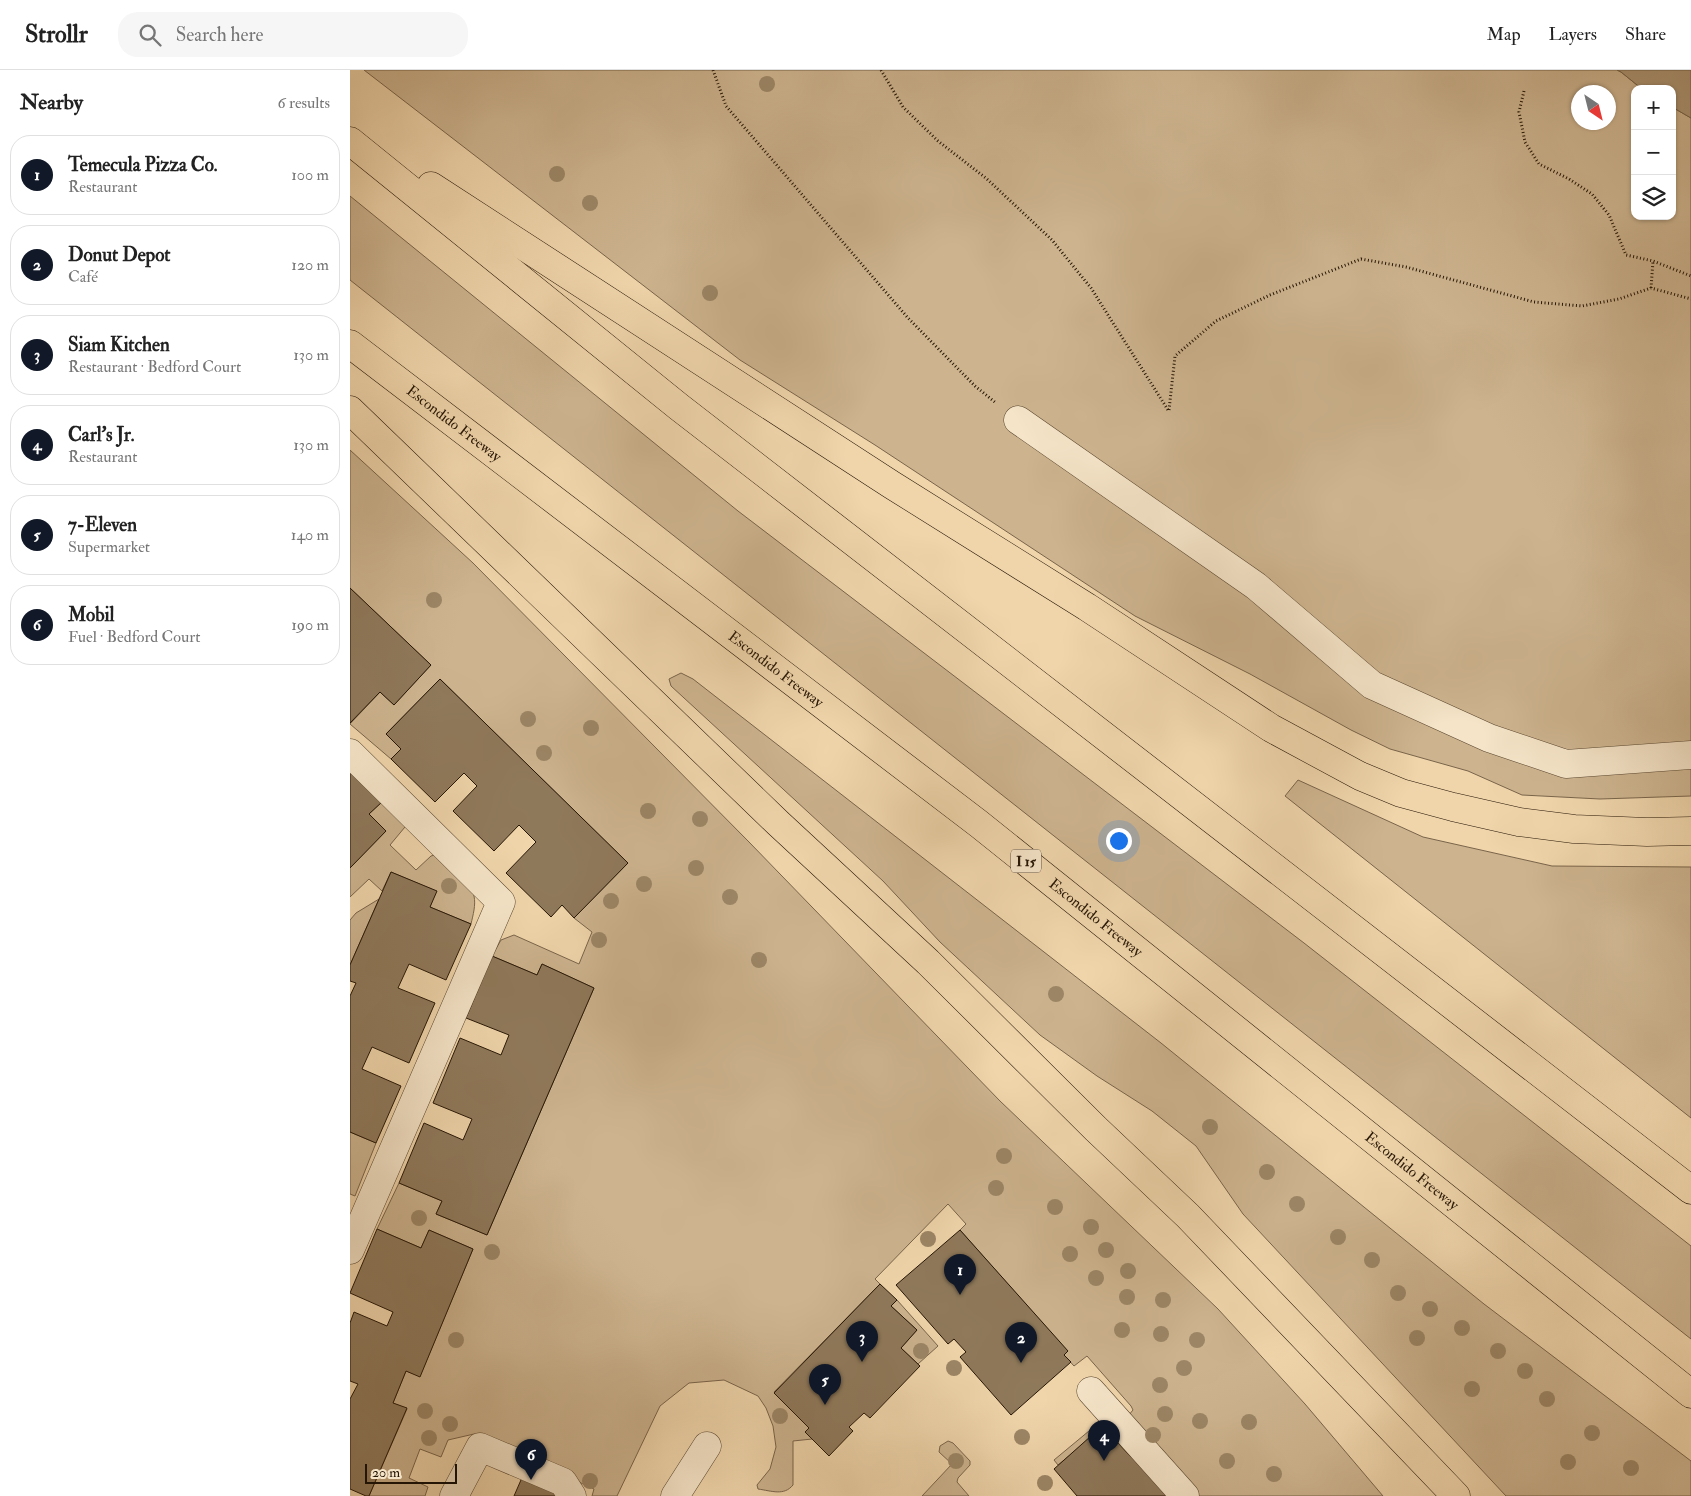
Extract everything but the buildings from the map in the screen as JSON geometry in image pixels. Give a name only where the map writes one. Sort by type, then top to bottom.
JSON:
[{"type":"highway","points":[[350,134],[892,485],[1087,607],[1271,728],[1360,776],[1401,792],[1453,807],[1520,822],[1574,829],[1647,832],[1691,831]]},
{"type":"highway","points":[[350,141],[679,407],[1691,1190]]},
{"type":"highway","name":"Escondido Freeway","points":[[350,344],[980,824],[1691,1394]]},
{"type":"highway","points":[[350,410],[765,810],[928,962],[1096,1129],[1188,1216],[1456,1496]]},
{"type":"street","points":[[1018,420],[1256,586],[1372,685],[1489,738],[1566,764],[1691,754]]},
{"type":"street","points":[[350,753],[502,902],[350,1250]]},
{"type":"street","points":[[1091,1391],[1185,1496]]},
{"type":"street","points":[[675,1496],[708,1446]]},
{"type":"street","points":[[454,1496],[480,1447],[563,1482],[572,1496]]},
{"type":"path","points":[[713,70],[726,106],[908,318],[975,386],[1018,420]]},
{"type":"path","points":[[881,70],[903,107],[938,141],[987,179],[1052,240],[1091,288],[1169,410],[1175,356],[1216,322],[1270,294],[1361,259],[1406,267],[1534,302],[1582,306],[1619,299],[1651,288],[1691,299]]},
{"type":"path","points":[[1524,91],[1519,112],[1525,142],[1539,164],[1569,179],[1592,194],[1608,215],[1626,255],[1653,261],[1691,276]]},
{"type":"path","points":[[1651,288],[1653,261]]},
{"type":"shaded area","points":[[364,70],[1617,70],[1637,85],[1631,85],[1631,220],[1676,220],[1676,109],[1691,118],[1691,796],[1600,799],[1522,795],[1468,771],[1390,749],[1351,730],[1250,674],[1135,616],[875,445],[740,360]]},
{"type":"shaded area","points":[[1617,70],[1691,70],[1691,118],[1676,109],[1676,85],[1637,85]]},
{"type":"shaded area","points":[[350,196],[738,511],[1304,943],[1691,1246],[1691,1339],[350,280]]},
{"type":"shaded area","points":[[350,450],[473,563],[749,842],[1000,1101],[1218,1309],[1305,1404],[1383,1496],[1197,1496],[1128,1416],[1133,1410],[1131,1406],[1087,1356],[1074,1366],[1064,1355],[1067,1351],[960,1230],[966,1224],[948,1204],[875,1279],[880,1284],[774,1392],[809,1428],[805,1432],[812,1439],[793,1441],[793,1485],[786,1491],[777,1492],[758,1489],[757,1485],[770,1469],[776,1447],[773,1426],[766,1408],[758,1396],[724,1380],[689,1383],[660,1406],[617,1496],[592,1496],[594,1489],[474,1434],[448,1440],[441,1457],[420,1449],[409,1478],[428,1487],[425,1496],[369,1496],[407,1409],[393,1403],[406,1371],[420,1376],[473,1249],[429,1230],[421,1248],[377,1229],[399,1183],[442,1201],[436,1214],[487,1235],[594,988],[542,964],[537,975],[492,956],[501,940],[514,935],[579,964],[592,932],[574,918],[628,863],[440,679],[386,734],[401,749],[391,759],[350,724],[380,692],[394,705],[431,665],[350,588]]},
{"type":"shaded area","points":[[681,673],[693,679],[1161,1043],[1484,1304],[1691,1461],[1691,1496],[1506,1496],[1243,1214],[1196,1146],[1152,1111],[1097,1076],[1040,1035],[940,942],[883,881],[671,686],[669,679]]},
{"type":"shaded area","points":[[1298,780],[1423,837],[1552,866],[1691,867],[1691,1118],[1285,796]]},
{"type":"shaded area","points":[[383,801],[406,821],[405,827],[390,845],[416,870],[431,856],[438,854],[469,885],[475,899],[471,924],[430,907],[436,891],[391,872],[382,891],[369,879],[350,897],[350,868],[386,831],[369,814]]},
{"type":"shaded area","points":[[379,899],[350,965],[350,920],[356,913]]},
{"type":"shaded area","points":[[350,1132],[376,1143],[355,1196],[350,1194]]},
{"type":"shaded area","points":[[897,1300],[938,1346],[918,1364],[901,1348],[917,1330],[891,1306]]},
{"type":"shaded area","points":[[1106,1423],[1137,1453],[1131,1457],[1106,1430],[1094,1440],[1092,1437],[1058,1465],[1054,1460],[1095,1426]]},
{"type":"shaded area","points":[[948,1441],[953,1443],[970,1461],[970,1465],[958,1478],[957,1482],[969,1496],[922,1496],[952,1464],[939,1452],[940,1446]]},
{"type":"place","name":"Temecula Pizza Co.","points":[[960,1295]]},
{"type":"place","name":"Siam Kitchen","points":[[862,1362]]},
{"type":"place","name":"Donut Depot","points":[[1021,1363]]},
{"type":"place","name":"7-Eleven","points":[[825,1405]]},
{"type":"place","name":"Carl's Jr.","points":[[1104,1461]]},
{"type":"place","name":"Mobil","points":[[531,1480]]}]
